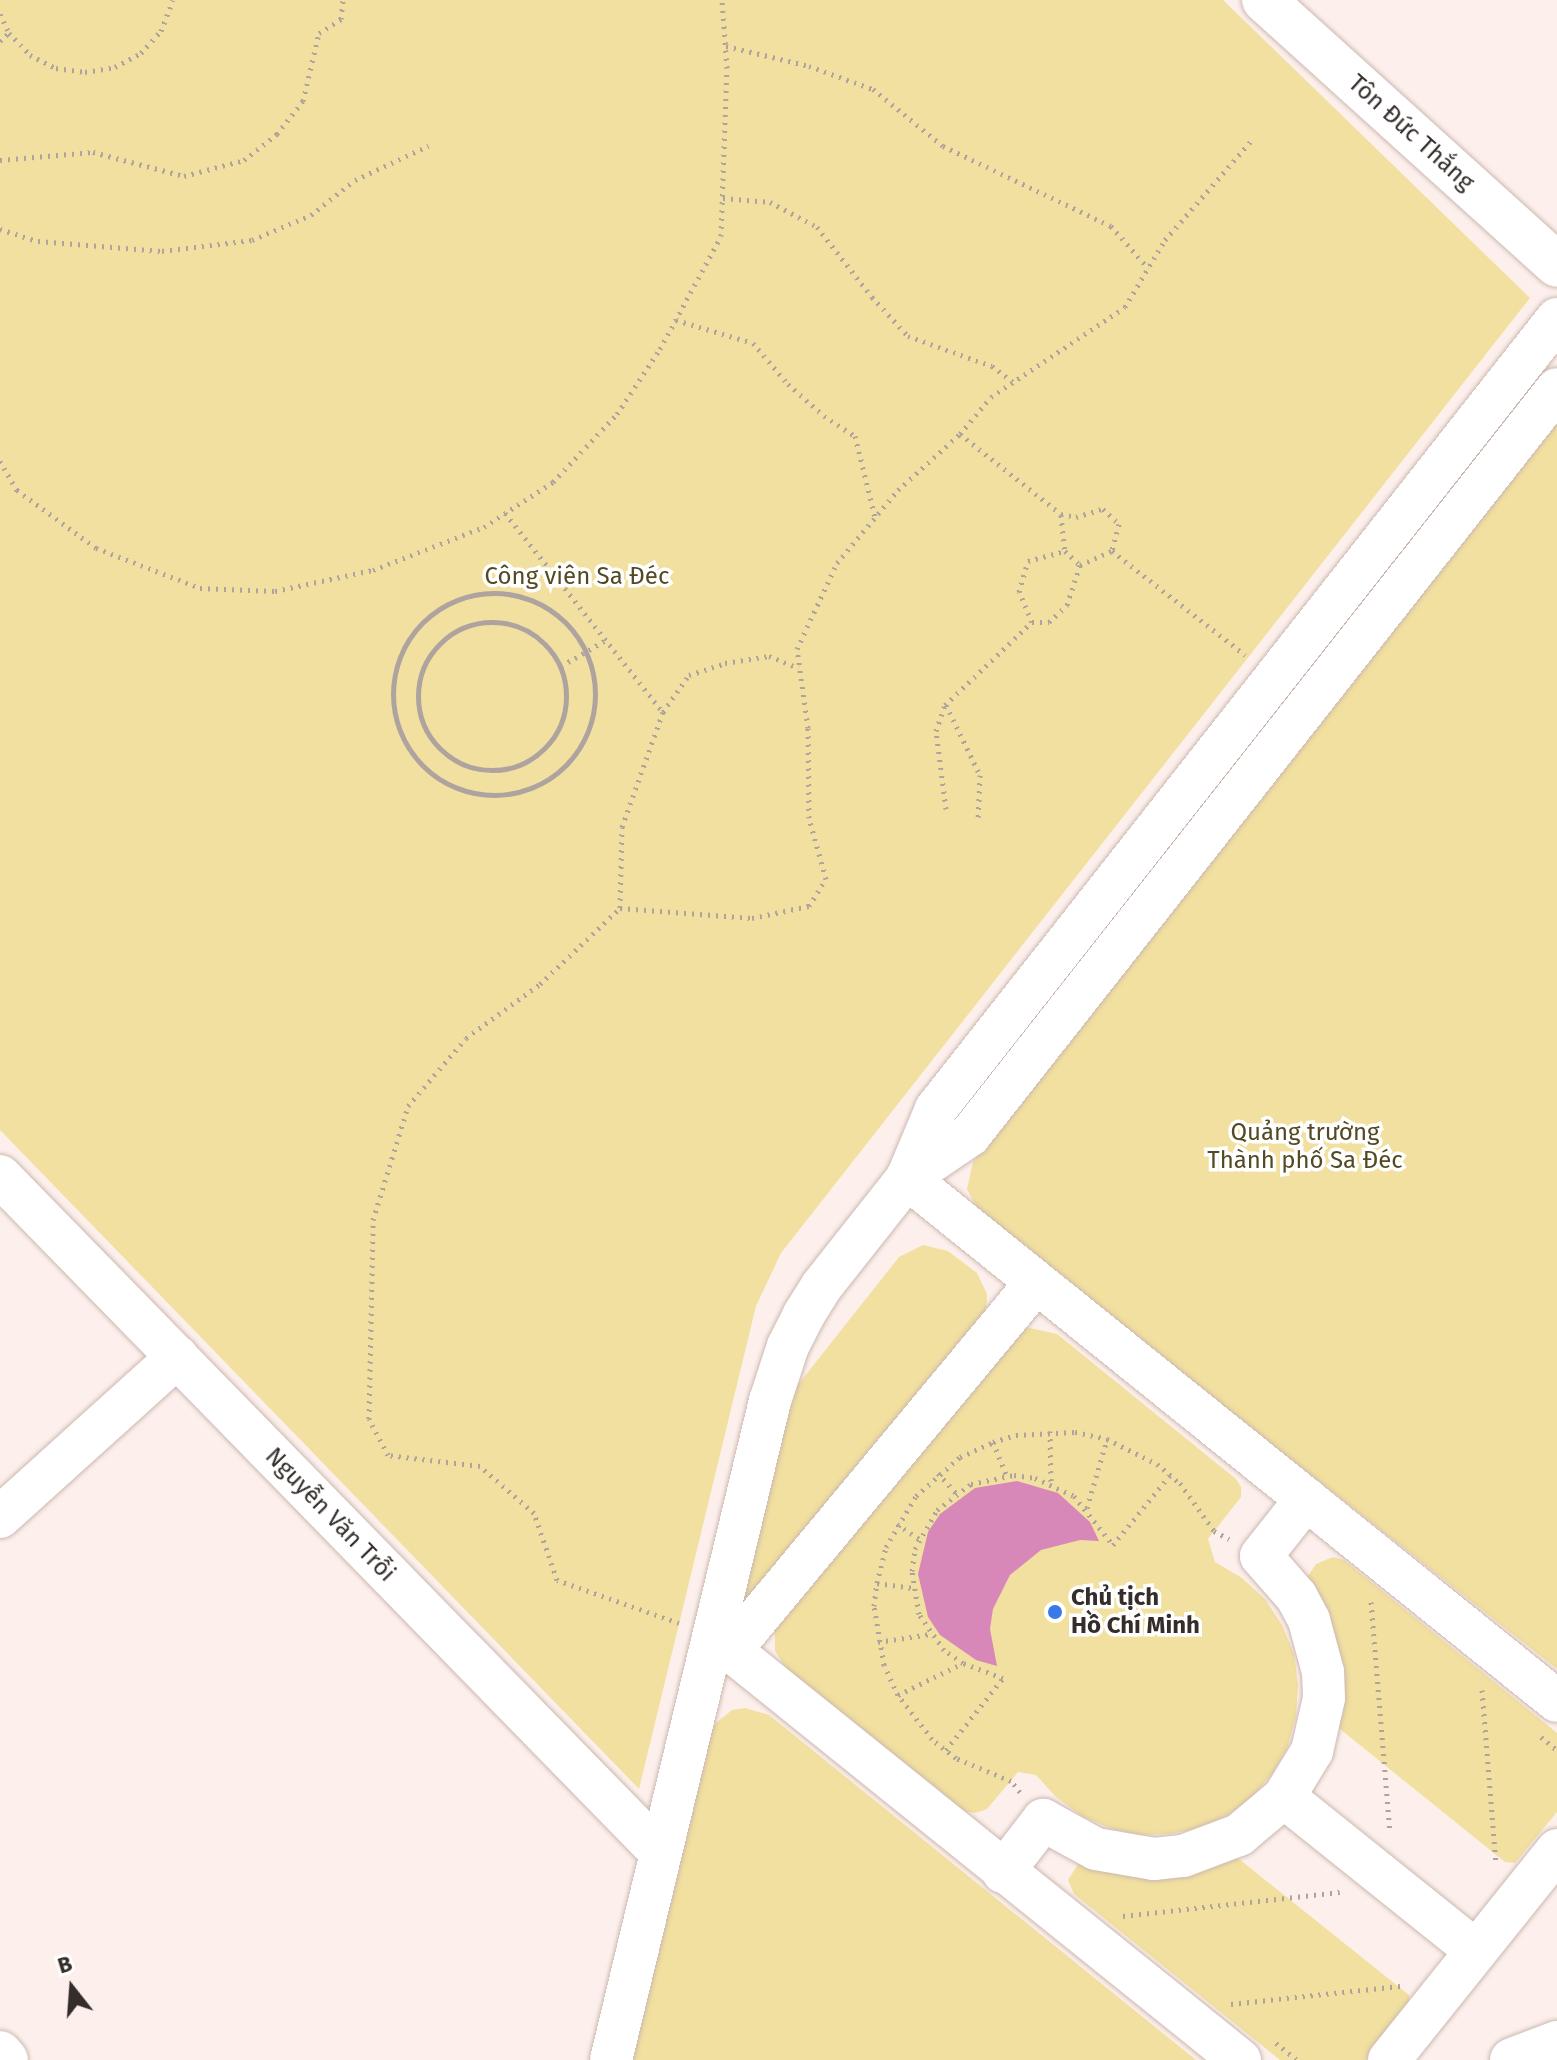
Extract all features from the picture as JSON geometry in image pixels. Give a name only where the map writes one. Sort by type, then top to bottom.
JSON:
[{"type":"street","name":"Tôn Đức Thắng","points":[[1264,0],[1557,265]]},
{"type":"street","points":[[611,2060],[661,1853],[722,1644],[770,1401],[788,1346],[821,1287],[907,1178],[936,1109],[1557,319]]},
{"type":"street","points":[[907,1178],[970,1135],[1557,389]]},
{"type":"street","name":"Nguyễn Văn Trỗi","points":[[0,1176],[661,1853]]},
{"type":"street","points":[[907,1178],[1557,1701]]},
{"type":"street","points":[[722,1644],[1036,1282]]},
{"type":"street","points":[[0,1517],[177,1357]]},
{"type":"street","points":[[1003,1872],[1043,1820],[1096,1849],[1154,1859],[1183,1856],[1239,1835],[1284,1797],[1312,1751],[1324,1698],[1323,1672],[1309,1620],[1296,1596],[1261,1556],[1306,1499]]},
{"type":"street","points":[[722,1644],[1240,2060]]},
{"type":"street","points":[[1284,1797],[1477,1951]]},
{"type":"street","points":[[1389,2060],[1557,1850]]},
{"type":"street","points":[[1512,2060],[1557,2043]]},
{"type":"street","points":[[0,2053],[6,2060]]},
{"type":"path","points":[[0,14],[9,33],[30,55],[56,68],[85,72],[115,67],[141,53],[161,31],[173,0]]},
{"type":"path","points":[[0,160],[93,152],[184,176],[244,160],[277,134],[303,101],[308,65],[319,33],[341,19],[343,0]]},
{"type":"path","points":[[0,461],[17,490],[96,548],[200,588],[275,591],[373,570],[484,527],[553,482],[617,414],[676,320],[721,236],[726,46],[722,0]]},
{"type":"path","points":[[0,41],[9,33]]},
{"type":"path","points":[[726,46],[809,66],[873,89],[943,146],[1111,226],[1148,268]]},
{"type":"path","points":[[620,908],[752,918],[809,906],[826,879],[809,818],[808,728],[797,649],[837,563],[898,490],[960,434],[991,397],[1125,307],[1165,240],[1251,141]]},
{"type":"path","points":[[0,229],[38,241],[162,251],[252,240],[311,215],[355,180],[428,146]]},
{"type":"path","points":[[723,198],[770,202],[817,227],[872,297],[908,336],[992,366],[1013,382]]},
{"type":"path","points":[[676,320],[753,343],[788,384],[824,416],[855,436],[875,517]]},
{"type":"path","points":[[960,434],[1061,514],[1076,517],[1103,509],[1119,524],[1112,551]]},
{"type":"path","points":[[505,513],[663,712]]},
{"type":"path","points":[[1061,514],[1065,551],[1080,565]]},
{"type":"path","points":[[1032,622],[1019,592],[1028,561],[1065,551]]},
{"type":"path","points":[[1112,551],[1274,677]]},
{"type":"path","points":[[946,809],[936,731],[945,705],[1032,622],[1049,622],[1067,605],[1080,565],[1112,551]]},
{"type":"path","points":[[481,593],[517,595],[550,608],[576,632],[586,651],[596,689],[593,719],[581,748],[561,771],[534,787],[505,795],[470,792],[437,778],[412,754],[396,723],[392,688],[400,654],[420,625],[448,604],[481,593]]},
{"type":"path","points":[[483,622],[507,623],[529,631],[548,646],[561,666],[567,691],[564,716],[553,738],[535,756],[513,767],[488,770],[463,765],[442,751],[426,731],[419,708],[422,673],[440,643],[459,629],[483,622]]},
{"type":"path","points":[[561,666],[606,640]]},
{"type":"path","points":[[722,1644],[557,1580],[534,1513],[480,1466],[388,1455],[369,1419],[373,1220],[408,1106],[466,1038],[540,984],[620,908],[622,827],[663,712],[689,675],[725,663],[769,656],[800,669]]},
{"type":"path","points":[[945,705],[980,775],[978,820]]},
{"type":"path","points":[[1050,1431],[1051,1483]]},
{"type":"path","points":[[1043,1820],[1011,1781],[983,1771],[946,1750],[912,1717],[898,1695],[878,1642],[874,1606],[886,1547],[916,1496],[938,1473],[960,1457],[993,1442],[1050,1431],[1107,1439],[1157,1464],[1199,1506],[1214,1531],[1261,1556]]},
{"type":"path","points":[[1087,1508],[1107,1439]]},
{"type":"path","points":[[993,1442],[1007,1476]]},
{"type":"path","points":[[938,1473],[956,1493]]},
{"type":"path","points":[[946,1750],[1003,1678],[963,1663],[930,1634],[919,1614],[912,1571],[919,1539],[937,1510],[971,1484],[1007,1476],[1035,1478],[1051,1483],[1087,1508],[1113,1545],[1170,1475]]},
{"type":"path","points":[[897,1524],[919,1539]]},
{"type":"path","points":[[877,1583],[913,1588]]},
{"type":"path","points":[[1119,1916],[1394,1886],[1371,1601]]},
{"type":"path","points":[[878,1642],[930,1634]]},
{"type":"path","points":[[898,1695],[963,1663]]},
{"type":"path","points":[[1229,2004],[1477,1951],[1482,1690]]},
{"type":"green space","name":"Công viên Sa Đéc","points":[[0,0],[1223,0],[1530,298],[781,1253],[756,1306],[639,1789],[0,1130]]},
{"type":"green space","name":"Quảng trường Thành phố Sa Đéc","points":[[1557,417],[1557,1669],[980,1214],[967,1189],[973,1162]]},
{"type":"green space","points":[[923,1245],[948,1251],[977,1273],[987,1294],[986,1314],[740,1607],[793,1391],[899,1257]]},
{"type":"green space","points":[[1030,1328],[1057,1334],[1236,1479],[1241,1487],[1241,1497],[1208,1539],[1215,1562],[1242,1578],[1265,1599],[1282,1625],[1294,1654],[1298,1685],[1296,1716],[1288,1746],[1273,1773],[1253,1796],[1228,1815],[1200,1828],[1170,1834],[1139,1835],[1109,1828],[1082,1816],[1056,1797],[1036,1775],[1018,1772],[987,1809],[975,1813],[963,1811],[785,1667],[775,1651],[775,1625],[1018,1331]]},
{"type":"green space","points":[[1333,1557],[1344,1560],[1557,1733],[1557,1812],[1515,1863],[1505,1862],[1335,1725],[1306,1579],[1316,1564]]},
{"type":"green space","points":[[745,1708],[769,1715],[1196,2060],[624,2060],[711,1727],[732,1710]]},
{"type":"green space","points":[[1234,1855],[1409,1995],[1410,2006],[1366,2060],[1280,2060],[1074,1894],[1068,1880],[1082,1858]]},
{"type":"shaded area","points":[[1017,1481],[1058,1493],[1090,1522],[1099,1541],[1080,1540],[1041,1550],[1010,1575],[993,1609],[990,1629],[997,1666],[976,1660],[940,1635],[928,1617],[918,1574],[928,1532],[940,1514],[975,1488]]},
{"type":"place","name":"Chủ tịch Hồ Chí Minh","points":[[1055,1612]]}]
